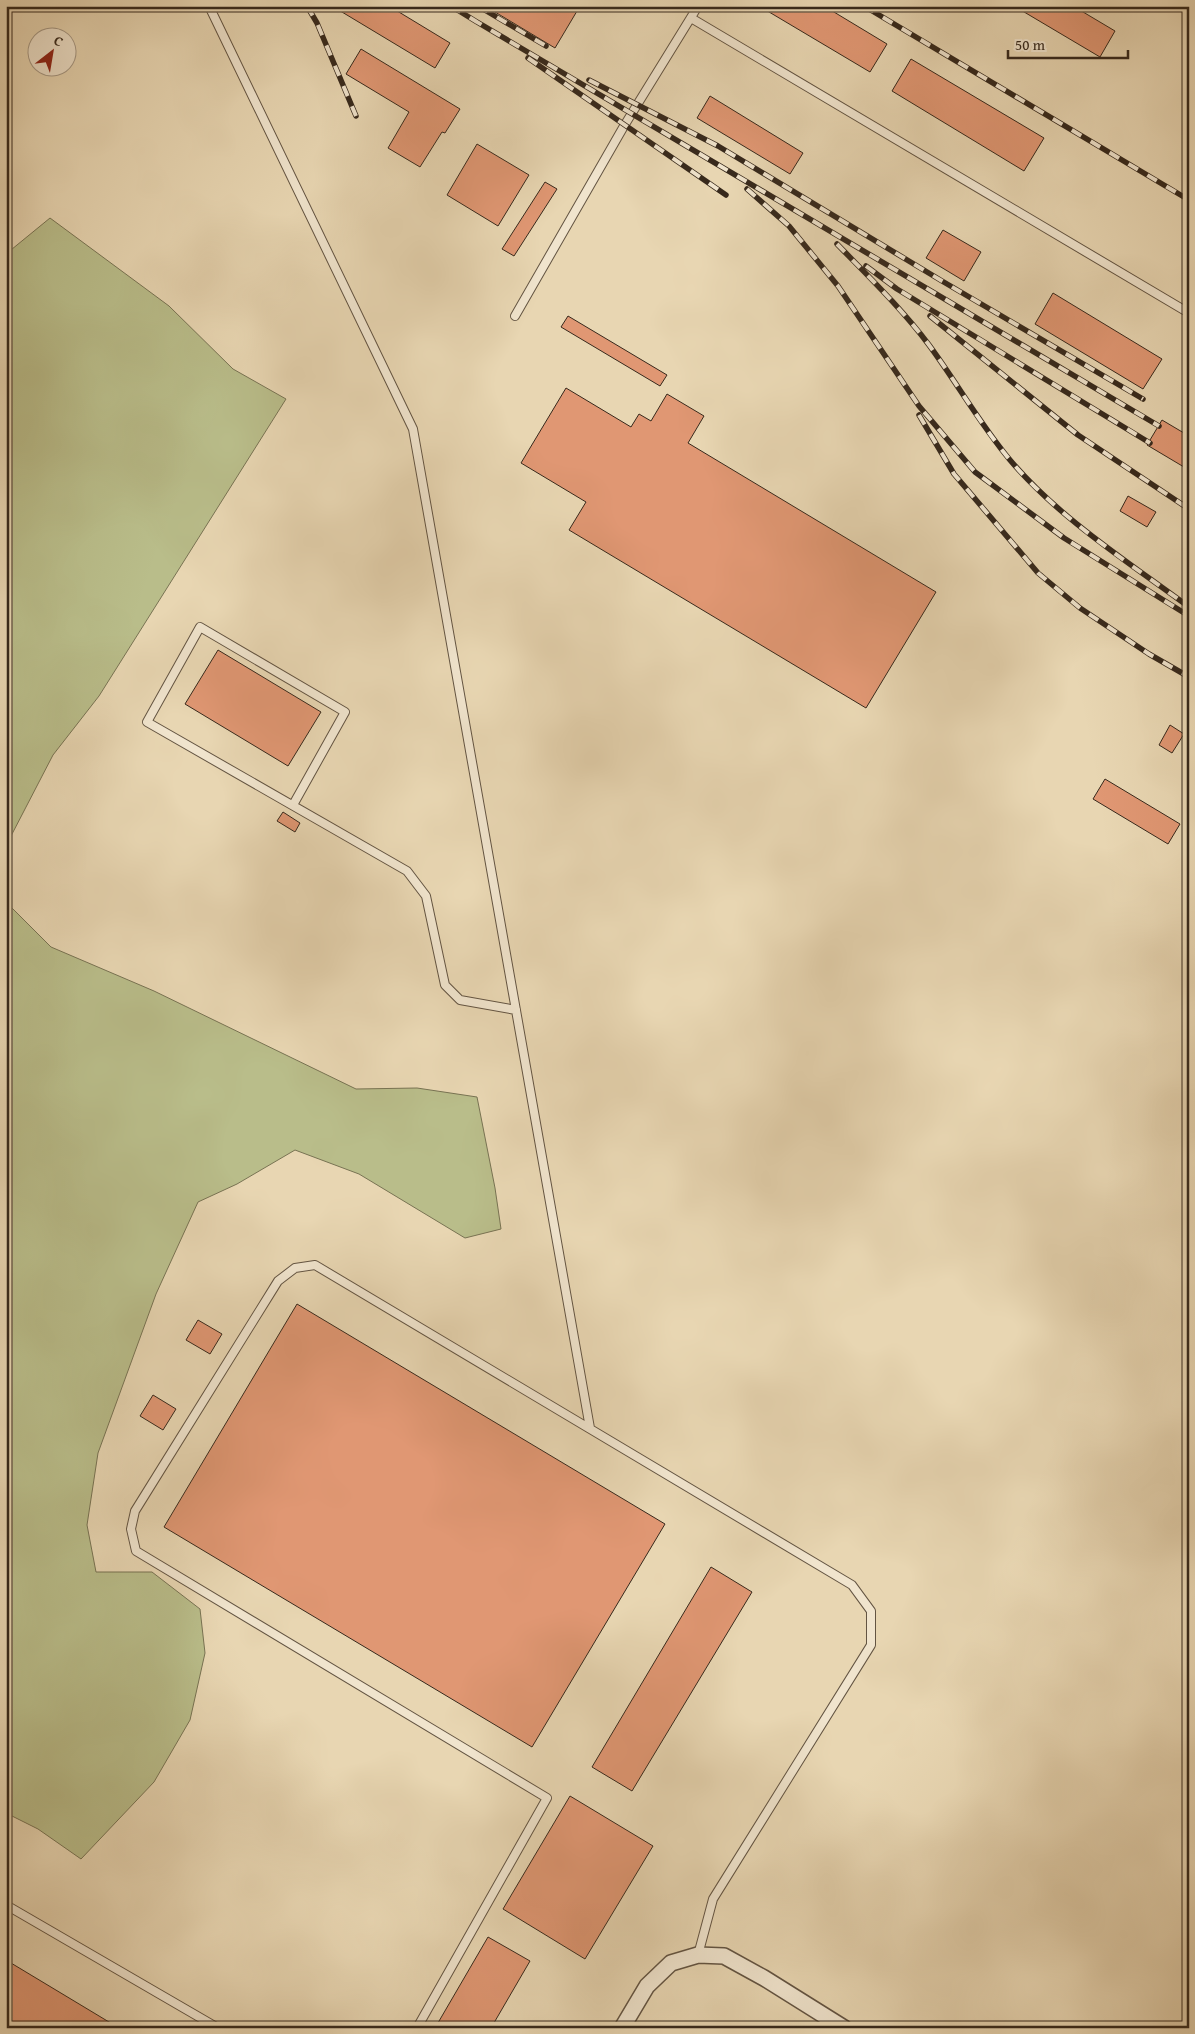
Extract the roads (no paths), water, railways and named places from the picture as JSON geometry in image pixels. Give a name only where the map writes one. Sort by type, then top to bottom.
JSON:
[{"type":"street","points":[[622,2028],[646,1986],[652,1980],[671,1963],[698,1955],[724,1956],[764,1978],[844,2028]]},
{"type":"lane","points":[[209,6],[413,429],[590,1428]]},
{"type":"lane","points":[[515,316],[624,126],[698,6]]},
{"type":"lane","points":[[691,18],[1189,313]]},
{"type":"lane","points":[[293,805],[345,712],[200,627],[147,722],[407,871],[426,896],[444,985],[460,1000],[516,1010]]},
{"type":"lane","points":[[417,2028],[547,1798],[136,1551],[131,1529],[135,1511],[278,1281],[295,1268],[315,1265],[590,1428],[852,1585],[871,1611],[871,1645],[713,1899],[698,1955]]},
{"type":"lane","points":[[6,1905],[218,2028]]},
{"type":"railway","points":[[307,6],[317,23],[356,116]]},
{"type":"railway","points":[[451,6],[477,22]]},
{"type":"railway","points":[[478,6],[546,46]]},
{"type":"railway","points":[[864,6],[1189,200]]},
{"type":"railway","points":[[472,19],[1159,426]]},
{"type":"railway","points":[[528,58],[726,195]]},
{"type":"railway","points":[[589,80],[718,146],[1143,399]]},
{"type":"railway","points":[[747,189],[789,226],[838,286],[919,406],[975,472],[1064,538],[1189,616]]},
{"type":"railway","points":[[837,244],[885,293],[919,332],[999,446],[1029,481],[1072,520],[1189,607]]},
{"type":"railway","points":[[866,266],[897,289],[1150,443]]},
{"type":"railway","points":[[930,316],[1078,435],[1189,509]]},
{"type":"railway","points":[[919,415],[954,474],[1038,573],[1080,608],[1149,654],[1189,677]]}]
